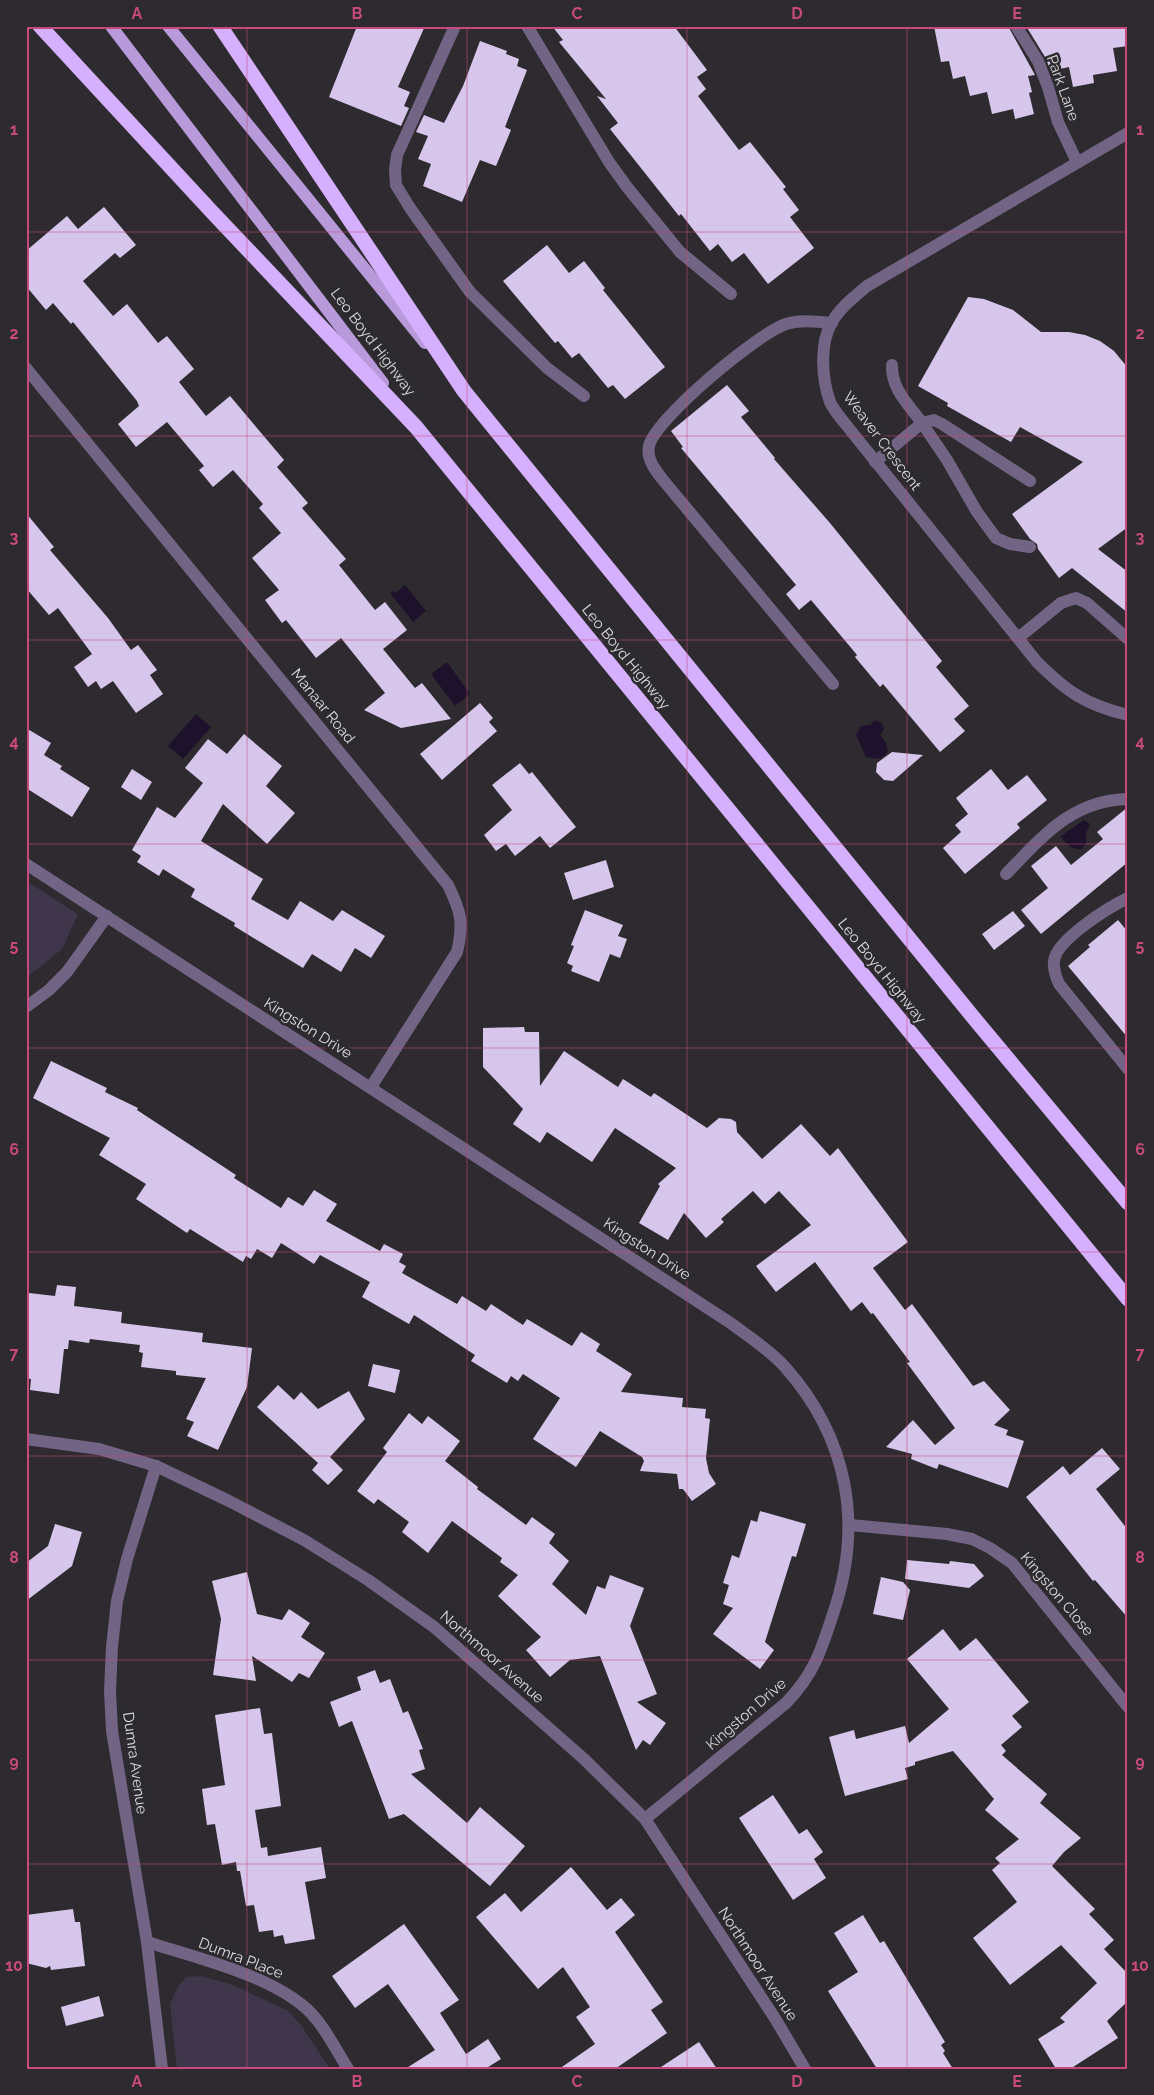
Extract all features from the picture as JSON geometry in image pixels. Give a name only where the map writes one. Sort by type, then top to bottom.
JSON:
[{"type":"highway","points":[[40,26],[212,212],[416,427]]},
{"type":"highway","points":[[220,26],[464,391],[973,1017],[1128,1201]]},
{"type":"highway","name":"Leo Boyd Highway","points":[[416,427],[1128,1299]]},
{"type":"main road","name":"Leo Boyd Highway","points":[[111,26],[416,427]]},
{"type":"main road","points":[[168,26],[464,391]]},
{"type":"street","points":[[455,26],[397,155],[394,170],[396,185],[410,208],[470,292],[547,368],[584,396]]},
{"type":"street","points":[[527,26],[626,186],[680,252],[731,294]]},
{"type":"street","name":"Park Lane","points":[[1016,26],[1038,61],[1058,122],[1078,162]]},
{"type":"street","name":"Weaver Crescent","points":[[1128,133],[867,286],[851,300],[832,323],[824,349],[824,380],[830,404],[1037,662],[1059,684],[1082,700],[1107,710],[1128,714]]},
{"type":"street","points":[[832,323],[803,321],[786,324],[748,346],[691,394],[652,437],[648,448],[651,462],[663,480],[832,684]]},
{"type":"street","points":[[892,365],[894,385],[947,460],[977,512],[996,538],[1010,544],[1030,547]]},
{"type":"street","name":"Manaar Road","points":[[26,368],[448,885],[459,908],[462,931],[457,952],[371,1087]]},
{"type":"street","points":[[875,462],[922,423],[934,420],[1030,481]]},
{"type":"street","points":[[1018,638],[1061,603],[1076,598],[1087,603],[1128,639]]},
{"type":"street","points":[[1006,874],[1048,831],[1085,806],[1110,799],[1128,798]]},
{"type":"street","name":"Kingston Drive","points":[[26,864],[732,1324],[784,1365],[805,1392],[824,1423],[842,1466],[850,1525],[845,1572],[837,1604],[819,1656],[803,1685],[757,1728],[645,1819]]},
{"type":"street","points":[[1128,898],[1113,905],[1074,935],[1061,948],[1054,959],[1054,970],[1059,984],[1128,1069]]},
{"type":"street","points":[[26,1007],[49,990],[67,972],[107,916]]},
{"type":"street","name":"Northmoor Avenue","points":[[26,1439],[99,1450],[156,1466],[304,1540],[368,1580],[434,1627],[584,1759],[645,1819],[776,2020],[805,2069]]},
{"type":"street","name":"Dumra Avenue","points":[[156,1466],[127,1559],[117,1601],[110,1691],[112,1731],[147,1942],[162,2069]]},
{"type":"street","name":"Kingston Close","points":[[850,1525],[947,1534],[972,1539],[990,1548],[1012,1563],[1128,1707]]},
{"type":"street","name":"Dumra Place","points":[[147,1942],[234,1971],[282,1991],[316,2018],[348,2069]]},
{"type":"shaded area","points":[[405,585],[426,611],[413,622],[390,593],[393,591],[395,593]]},
{"type":"shaded area","points":[[447,662],[470,694],[455,706],[431,674]]},
{"type":"shaded area","points":[[196,714],[211,727],[183,759],[168,746]]},
{"type":"shaded area","points":[[874,720],[882,723],[884,729],[880,735],[886,743],[888,751],[879,759],[866,757],[856,735],[861,726],[871,725]]},
{"type":"shaded area","points":[[1084,820],[1090,824],[1086,833],[1086,844],[1081,849],[1075,849],[1067,844],[1061,836]]},
{"type":"shaded area","points":[[26,881],[78,914],[62,949],[26,978]]},
{"type":"shaded area","points":[[201,1976],[233,1985],[288,2011],[301,2025],[330,2069],[177,2069],[170,2004],[179,1985],[187,1977]]},
{"type":"building","points":[[357,26],[425,26],[398,87],[410,92],[404,106],[409,108],[401,126],[329,97]]},
{"type":"building","points":[[552,26],[674,26],[707,70],[697,77],[706,89],[698,96],[739,150],[750,142],[786,187],[783,189],[799,210],[790,217],[814,248],[768,284],[744,253],[732,262],[718,244],[710,251],[681,214],[679,216],[610,129],[618,123],[597,96],[606,99],[559,42],[563,40]]},
{"type":"building","points":[[934,26],[1008,26],[1035,75],[1028,76],[1032,92],[1029,93],[1034,114],[1015,119],[1013,109],[992,114],[987,92],[970,96],[965,76],[953,79],[949,61],[941,62]]},
{"type":"building","points":[[1026,26],[1128,26],[1128,46],[1113,48],[1117,71],[1093,75],[1094,83],[1073,87],[1069,67],[1051,71],[1045,57]]},
{"type":"building","points":[[480,41],[507,51],[506,54],[519,59],[517,66],[527,70],[505,127],[511,130],[496,166],[480,160],[462,202],[423,186],[431,164],[418,159],[428,136],[416,132],[424,115],[444,123],[463,86]]},
{"type":"building","points":[[104,207],[136,245],[120,258],[115,253],[83,281],[113,316],[127,304],[158,343],[167,336],[194,369],[179,382],[206,416],[230,396],[284,460],[277,467],[308,503],[302,508],[346,559],[339,565],[375,610],[385,602],[407,630],[383,649],[415,688],[422,683],[451,719],[401,728],[364,710],[385,693],[341,638],[316,658],[286,620],[282,623],[265,600],[279,590],[252,558],[281,533],[259,508],[263,504],[233,470],[213,487],[199,470],[204,466],[167,422],[136,447],[118,424],[139,406],[137,401],[73,322],[71,324],[53,303],[46,310],[26,286],[26,251],[67,216],[78,229]]},
{"type":"building","points":[[547,245],[569,273],[584,261],[605,288],[603,290],[665,367],[625,399],[613,385],[608,388],[579,353],[572,358],[558,341],[555,343],[503,281]]},
{"type":"building","points":[[968,297],[984,299],[1013,310],[1041,332],[1069,332],[1085,335],[1100,341],[1114,351],[1128,368],[1128,527],[1098,549],[1128,572],[1128,613],[1072,568],[1059,578],[1038,549],[1037,544],[1030,539],[1012,514],[1083,462],[1020,427],[1011,442],[947,406],[948,403],[918,386]]},
{"type":"building","points":[[727,385],[749,411],[741,417],[942,661],[936,667],[969,706],[954,719],[965,731],[940,752],[883,684],[880,687],[855,657],[857,655],[811,600],[799,610],[786,594],[796,585],[681,448],[683,447],[671,431]]},
{"type":"building","points":[[26,513],[54,547],[50,550],[108,618],[131,650],[138,645],[157,670],[150,675],[163,694],[136,713],[113,681],[101,689],[96,681],[88,687],[74,667],[92,654],[58,608],[49,615],[26,588]]},
{"type":"building","points":[[480,703],[493,718],[489,722],[497,731],[442,780],[420,754]]},
{"type":"building","points":[[26,728],[51,743],[44,755],[62,766],[60,769],[90,788],[72,817],[26,788]]},
{"type":"building","points":[[244,734],[282,766],[266,786],[295,813],[267,844],[223,804],[201,841],[263,879],[251,899],[288,920],[300,901],[333,921],[342,910],[385,936],[371,958],[355,948],[341,972],[312,954],[303,968],[234,926],[235,923],[191,897],[195,889],[163,869],[159,876],[137,862],[141,856],[132,850],[157,807],[175,818],[203,783],[185,768],[208,739],[227,754]]},
{"type":"building","points":[[892,752],[923,755],[893,781],[884,780],[876,772],[877,763]]},
{"type":"building","points":[[520,763],[529,774],[532,772],[576,827],[550,848],[540,836],[515,856],[506,844],[496,851],[484,835],[512,810],[492,785]]},
{"type":"building","points":[[132,769],[152,782],[141,800],[121,787]]},
{"type":"building","points":[[991,769],[1008,790],[1027,775],[1047,800],[1017,824],[1020,828],[965,874],[943,848],[961,832],[955,825],[968,814],[956,798]]},
{"type":"building","points":[[1128,807],[1128,862],[1041,934],[1021,910],[1048,888],[1031,866],[1056,846],[1071,865],[1103,839],[1097,832]]},
{"type":"building","points":[[606,860],[614,887],[573,900],[564,873]]},
{"type":"building","points":[[585,910],[623,925],[618,936],[627,939],[620,958],[610,954],[599,982],[571,971],[573,966],[567,963],[574,946],[571,945]]},
{"type":"building","points":[[1013,911],[1025,926],[994,950],[982,934]]},
{"type":"building","points":[[1118,920],[1128,932],[1128,1038],[1068,966],[1090,947],[1088,945]]},
{"type":"building","points":[[524,1027],[525,1032],[539,1032],[540,1086],[564,1051],[618,1087],[623,1079],[651,1097],[654,1093],[707,1128],[719,1118],[731,1119],[736,1122],[737,1132],[762,1159],[801,1124],[830,1156],[838,1148],[908,1242],[873,1268],[905,1310],[912,1304],[973,1386],[984,1381],[1010,1410],[994,1425],[1008,1430],[1006,1435],[1024,1441],[1008,1488],[939,1464],[937,1469],[911,1459],[912,1454],[886,1447],[913,1420],[935,1445],[955,1428],[907,1363],[910,1362],[873,1313],[871,1314],[862,1302],[851,1311],[815,1262],[776,1292],[756,1266],[811,1225],[779,1191],[765,1204],[753,1191],[721,1219],[724,1222],[706,1238],[684,1213],[668,1240],[639,1223],[660,1186],[658,1184],[676,1168],[615,1128],[592,1162],[547,1132],[540,1143],[513,1124],[523,1109],[483,1067],[483,1028]]},
{"type":"building","points":[[51,1061],[107,1088],[105,1092],[138,1108],[137,1110],[236,1175],[234,1178],[281,1208],[288,1197],[303,1206],[314,1190],[337,1204],[326,1221],[380,1251],[384,1244],[403,1254],[399,1262],[406,1266],[402,1273],[457,1304],[462,1296],[486,1311],[491,1304],[523,1325],[527,1319],[572,1346],[581,1332],[600,1344],[596,1351],[632,1374],[621,1392],[683,1398],[682,1407],[706,1409],[705,1418],[710,1419],[706,1458],[709,1473],[716,1484],[692,1501],[683,1489],[679,1489],[677,1474],[640,1471],[644,1461],[642,1457],[600,1431],[576,1467],[533,1439],[560,1398],[523,1374],[518,1381],[511,1376],[507,1383],[471,1361],[475,1355],[414,1315],[409,1324],[362,1297],[370,1282],[320,1255],[314,1264],[281,1243],[272,1258],[257,1249],[251,1259],[246,1256],[243,1262],[190,1229],[187,1233],[136,1199],[146,1184],[99,1155],[110,1138],[33,1098]]},
{"type":"building","points":[[57,1285],[76,1287],[74,1306],[122,1312],[121,1323],[203,1333],[202,1342],[252,1348],[247,1387],[218,1450],[187,1436],[194,1422],[186,1419],[206,1378],[176,1375],[176,1371],[141,1367],[143,1353],[139,1352],[140,1345],[90,1339],[89,1343],[69,1340],[68,1349],[64,1349],[59,1394],[30,1390],[31,1379],[26,1378],[26,1298],[28,1298],[29,1293],[55,1296]]},
{"type":"building","points":[[373,1364],[400,1370],[395,1393],[368,1386]]},
{"type":"building","points":[[278,1385],[294,1400],[301,1392],[318,1409],[349,1391],[365,1419],[330,1457],[343,1470],[328,1485],[312,1470],[318,1463],[257,1407]]},
{"type":"building","points":[[409,1413],[422,1424],[428,1416],[460,1441],[445,1461],[478,1487],[477,1489],[526,1525],[532,1517],[555,1534],[549,1543],[569,1561],[552,1584],[586,1615],[597,1586],[605,1589],[610,1575],[644,1588],[630,1626],[657,1694],[637,1702],[666,1723],[650,1745],[643,1740],[636,1750],[600,1656],[570,1660],[550,1677],[526,1650],[541,1637],[498,1596],[518,1575],[500,1562],[502,1558],[452,1521],[428,1553],[402,1532],[409,1522],[378,1499],[374,1504],[357,1491],[387,1452],[383,1448]]},
{"type":"building","points":[[1102,1448],[1120,1469],[1096,1489],[1128,1530],[1128,1618],[1095,1580],[1093,1581],[1026,1497],[1063,1466],[1070,1475]]},
{"type":"building","points":[[760,1511],[806,1524],[796,1557],[792,1556],[765,1642],[774,1650],[760,1669],[713,1634],[733,1608],[723,1604],[729,1585],[723,1583],[732,1555],[739,1558],[751,1520],[757,1522]]},
{"type":"building","points":[[55,1524],[82,1532],[72,1566],[26,1601],[26,1563],[48,1546]]},
{"type":"building","points":[[907,1560],[949,1564],[950,1561],[974,1564],[984,1576],[969,1588],[905,1579]]},
{"type":"building","points":[[247,1572],[257,1614],[282,1620],[289,1609],[310,1623],[301,1637],[325,1653],[309,1678],[299,1673],[292,1682],[252,1656],[256,1681],[213,1675],[221,1619],[212,1581]]},
{"type":"building","points":[[881,1577],[903,1582],[910,1590],[903,1620],[873,1614]]},
{"type":"building","points":[[943,1629],[960,1651],[976,1638],[1029,1702],[1012,1716],[1022,1727],[1001,1745],[1006,1751],[1002,1755],[1047,1794],[1040,1803],[1081,1838],[1064,1852],[1052,1866],[1095,1909],[1089,1914],[1114,1940],[1104,1949],[1128,1974],[1128,2001],[1107,2021],[1118,2038],[1070,2069],[1056,2069],[1038,2039],[1065,2022],[1060,2018],[1097,1983],[1061,1945],[1010,1985],[973,1938],[1017,1902],[992,1870],[1000,1863],[995,1858],[1019,1839],[985,1810],[994,1799],[953,1751],[915,1762],[915,1765],[905,1768],[908,1779],[845,1796],[829,1737],[854,1730],[856,1739],[905,1726],[909,1743],[949,1709],[907,1659]]},
{"type":"building","points":[[375,1670],[380,1683],[390,1679],[403,1713],[408,1711],[423,1749],[419,1750],[425,1769],[411,1774],[467,1823],[480,1807],[525,1846],[490,1886],[404,1814],[389,1819],[352,1721],[339,1727],[330,1702],[361,1690],[357,1677]]},
{"type":"building","points":[[260,1708],[264,1734],[272,1733],[281,1806],[255,1810],[261,1848],[267,1847],[268,1856],[321,1847],[326,1878],[305,1882],[315,1939],[285,1944],[283,1935],[274,1937],[273,1930],[259,1932],[254,1905],[246,1906],[240,1871],[237,1871],[236,1862],[222,1865],[215,1824],[207,1825],[202,1789],[225,1785],[215,1715]]},
{"type":"building","points":[[773,1795],[799,1834],[807,1829],[823,1852],[814,1859],[826,1878],[793,1900],[739,1818]]},
{"type":"building","points":[[571,1867],[607,1910],[621,1898],[635,1915],[615,1932],[663,2002],[651,2010],[667,2033],[615,2069],[559,2069],[595,2044],[576,2017],[590,2007],[563,1967],[538,1989],[476,1917],[505,1893],[521,1912]]},
{"type":"building","points":[[73,1909],[75,1922],[80,1922],[85,1966],[51,1970],[50,1966],[46,1968],[26,1963],[26,1915]]},
{"type":"building","points":[[863,1915],[880,1943],[884,1941],[945,2042],[941,2045],[945,2051],[943,2053],[953,2069],[877,2069],[828,1991],[858,1972],[834,1933]]},
{"type":"building","points":[[404,1924],[459,2000],[440,2013],[466,2054],[488,2039],[501,2059],[485,2069],[405,2069],[435,2050],[388,1984],[355,2008],[332,1976]]},
{"type":"building","points":[[99,1996],[104,2016],[66,2026],[61,2007]]},
{"type":"building","points":[[699,2042],[717,2069],[658,2069]]}]
